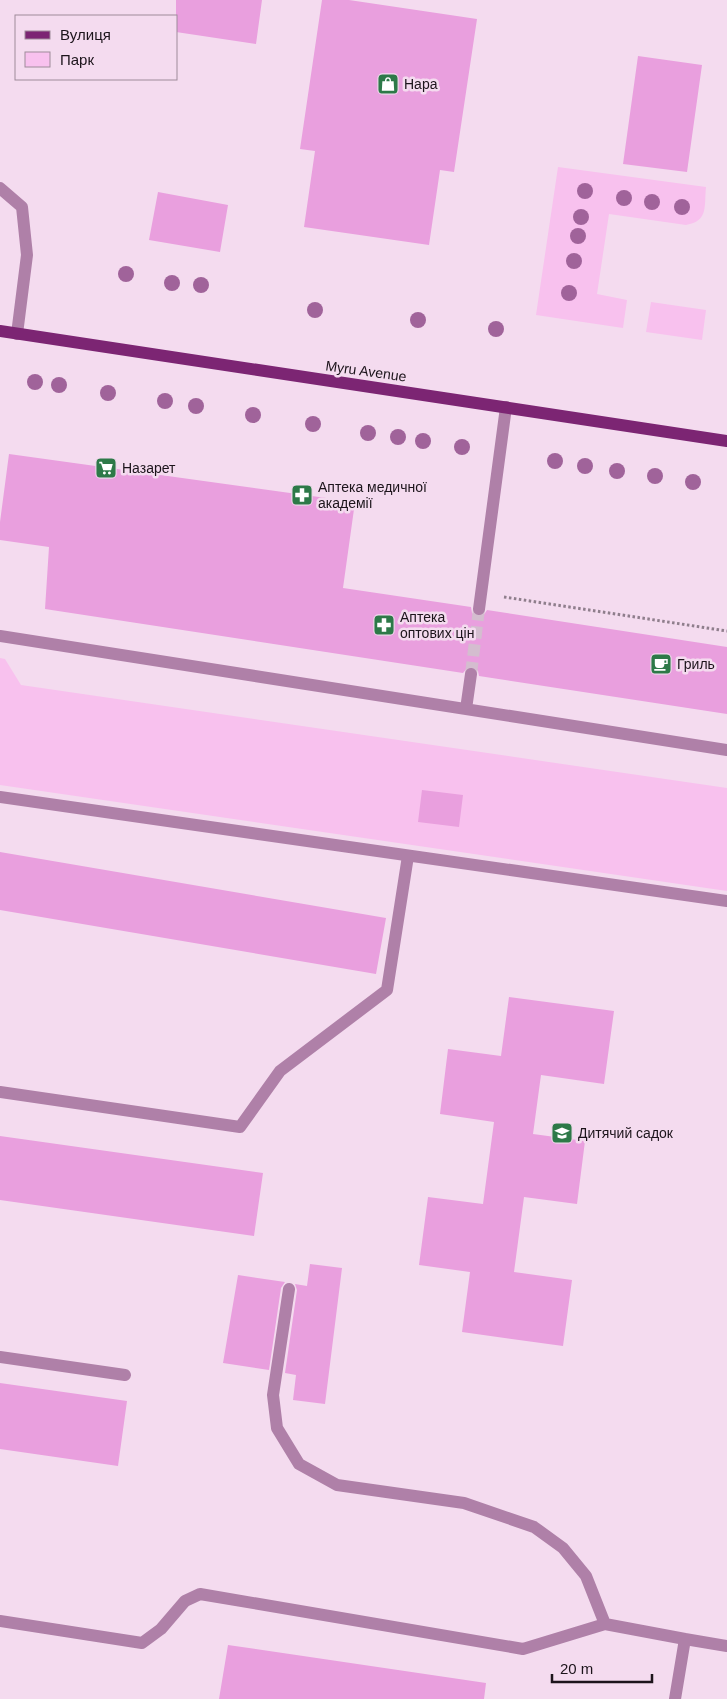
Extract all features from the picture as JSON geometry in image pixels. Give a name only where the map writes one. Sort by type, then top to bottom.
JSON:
[{"type":"main road","name":"Myru Avenue","points":[[0,331],[727,441]]},
{"type":"lane","points":[[0,188],[22,207],[27,255],[17,334]]},
{"type":"lane","points":[[480,609],[506,408]]},
{"type":"lane","points":[[0,636],[727,750]]},
{"type":"lane","points":[[466,709],[471,674]]},
{"type":"lane","points":[[0,796],[727,902]]},
{"type":"lane","points":[[0,1092],[240,1127],[280,1071],[387,990],[408,856]]},
{"type":"lane","points":[[288,1289],[273,1395],[277,1428],[300,1464],[338,1485],[464,1503],[534,1528],[563,1548],[586,1576],[605,1624]]},
{"type":"lane","points":[[0,1357],[124,1375]]},
{"type":"lane","points":[[0,1621],[142,1643],[161,1629],[185,1601],[200,1594],[523,1649],[605,1624],[727,1646]]},
{"type":"lane","points":[[674,1699],[685,1638]]},
{"type":"path","points":[[481,593],[727,631]]},
{"type":"green space","points":[[558,167],[706,187],[705,206],[702,216],[699,220],[686,225],[609,214],[597,294],[627,300],[623,328],[536,315]]},
{"type":"green space","points":[[651,302],[706,310],[702,340],[646,332]]},
{"type":"green space","points":[[0,658],[5,659],[21,685],[727,788],[727,891],[0,785]]},
{"type":"building","points":[[176,0],[262,0],[256,44],[178,32],[178,15],[176,15]]},
{"type":"building","name":"Нара","points":[[322,0],[349,0],[477,19],[454,172],[440,170],[429,245],[304,227],[315,151],[300,149]]},
{"type":"building","points":[[638,56],[702,65],[687,172],[623,164]]},
{"type":"building","points":[[158,192],[228,205],[220,252],[149,240]]},
{"type":"building","points":[[9,454],[355,502],[343,588],[471,607],[472,613],[477,617],[483,616],[487,610],[727,647],[727,714],[479,676],[478,671],[473,666],[468,667],[463,673],[45,609],[49,547],[0,540],[0,522]]},
{"type":"building","points":[[422,790],[463,795],[459,827],[418,822]]},
{"type":"building","points":[[0,852],[386,918],[376,974],[0,910]]},
{"type":"building","points":[[509,997],[614,1011],[604,1084],[541,1075],[533,1134],[585,1141],[577,1204],[524,1197],[514,1272],[572,1280],[563,1346],[462,1332],[470,1272],[419,1265],[428,1197],[483,1204],[494,1122],[440,1114],[448,1049],[501,1056]]},
{"type":"building","points":[[0,1136],[263,1173],[254,1236],[0,1200]]},
{"type":"building","points":[[310,1264],[342,1268],[325,1404],[293,1400],[296,1375],[285,1373],[297,1290],[295,1284],[307,1286]]},
{"type":"building","points":[[238,1275],[285,1282],[281,1288],[269,1370],[223,1363]]},
{"type":"building","points":[[0,1383],[127,1401],[118,1466],[0,1449]]},
{"type":"building","points":[[228,1645],[486,1683],[484,1699],[219,1699]]},
{"type":"tunnel","points":[[471,674],[479,609]]},
{"type":"place","name":"Нара","points":[[388,84]]},
{"type":"place","name":"Назарет","points":[[106,468]]},
{"type":"place","name":"Аптека медичної академії","points":[[302,495]]},
{"type":"place","name":"Аптека оптових цін","points":[[384,625]]},
{"type":"place","name":"Гриль","points":[[661,664]]},
{"type":"place","name":"Дитячий садок","points":[[562,1133]]}]
